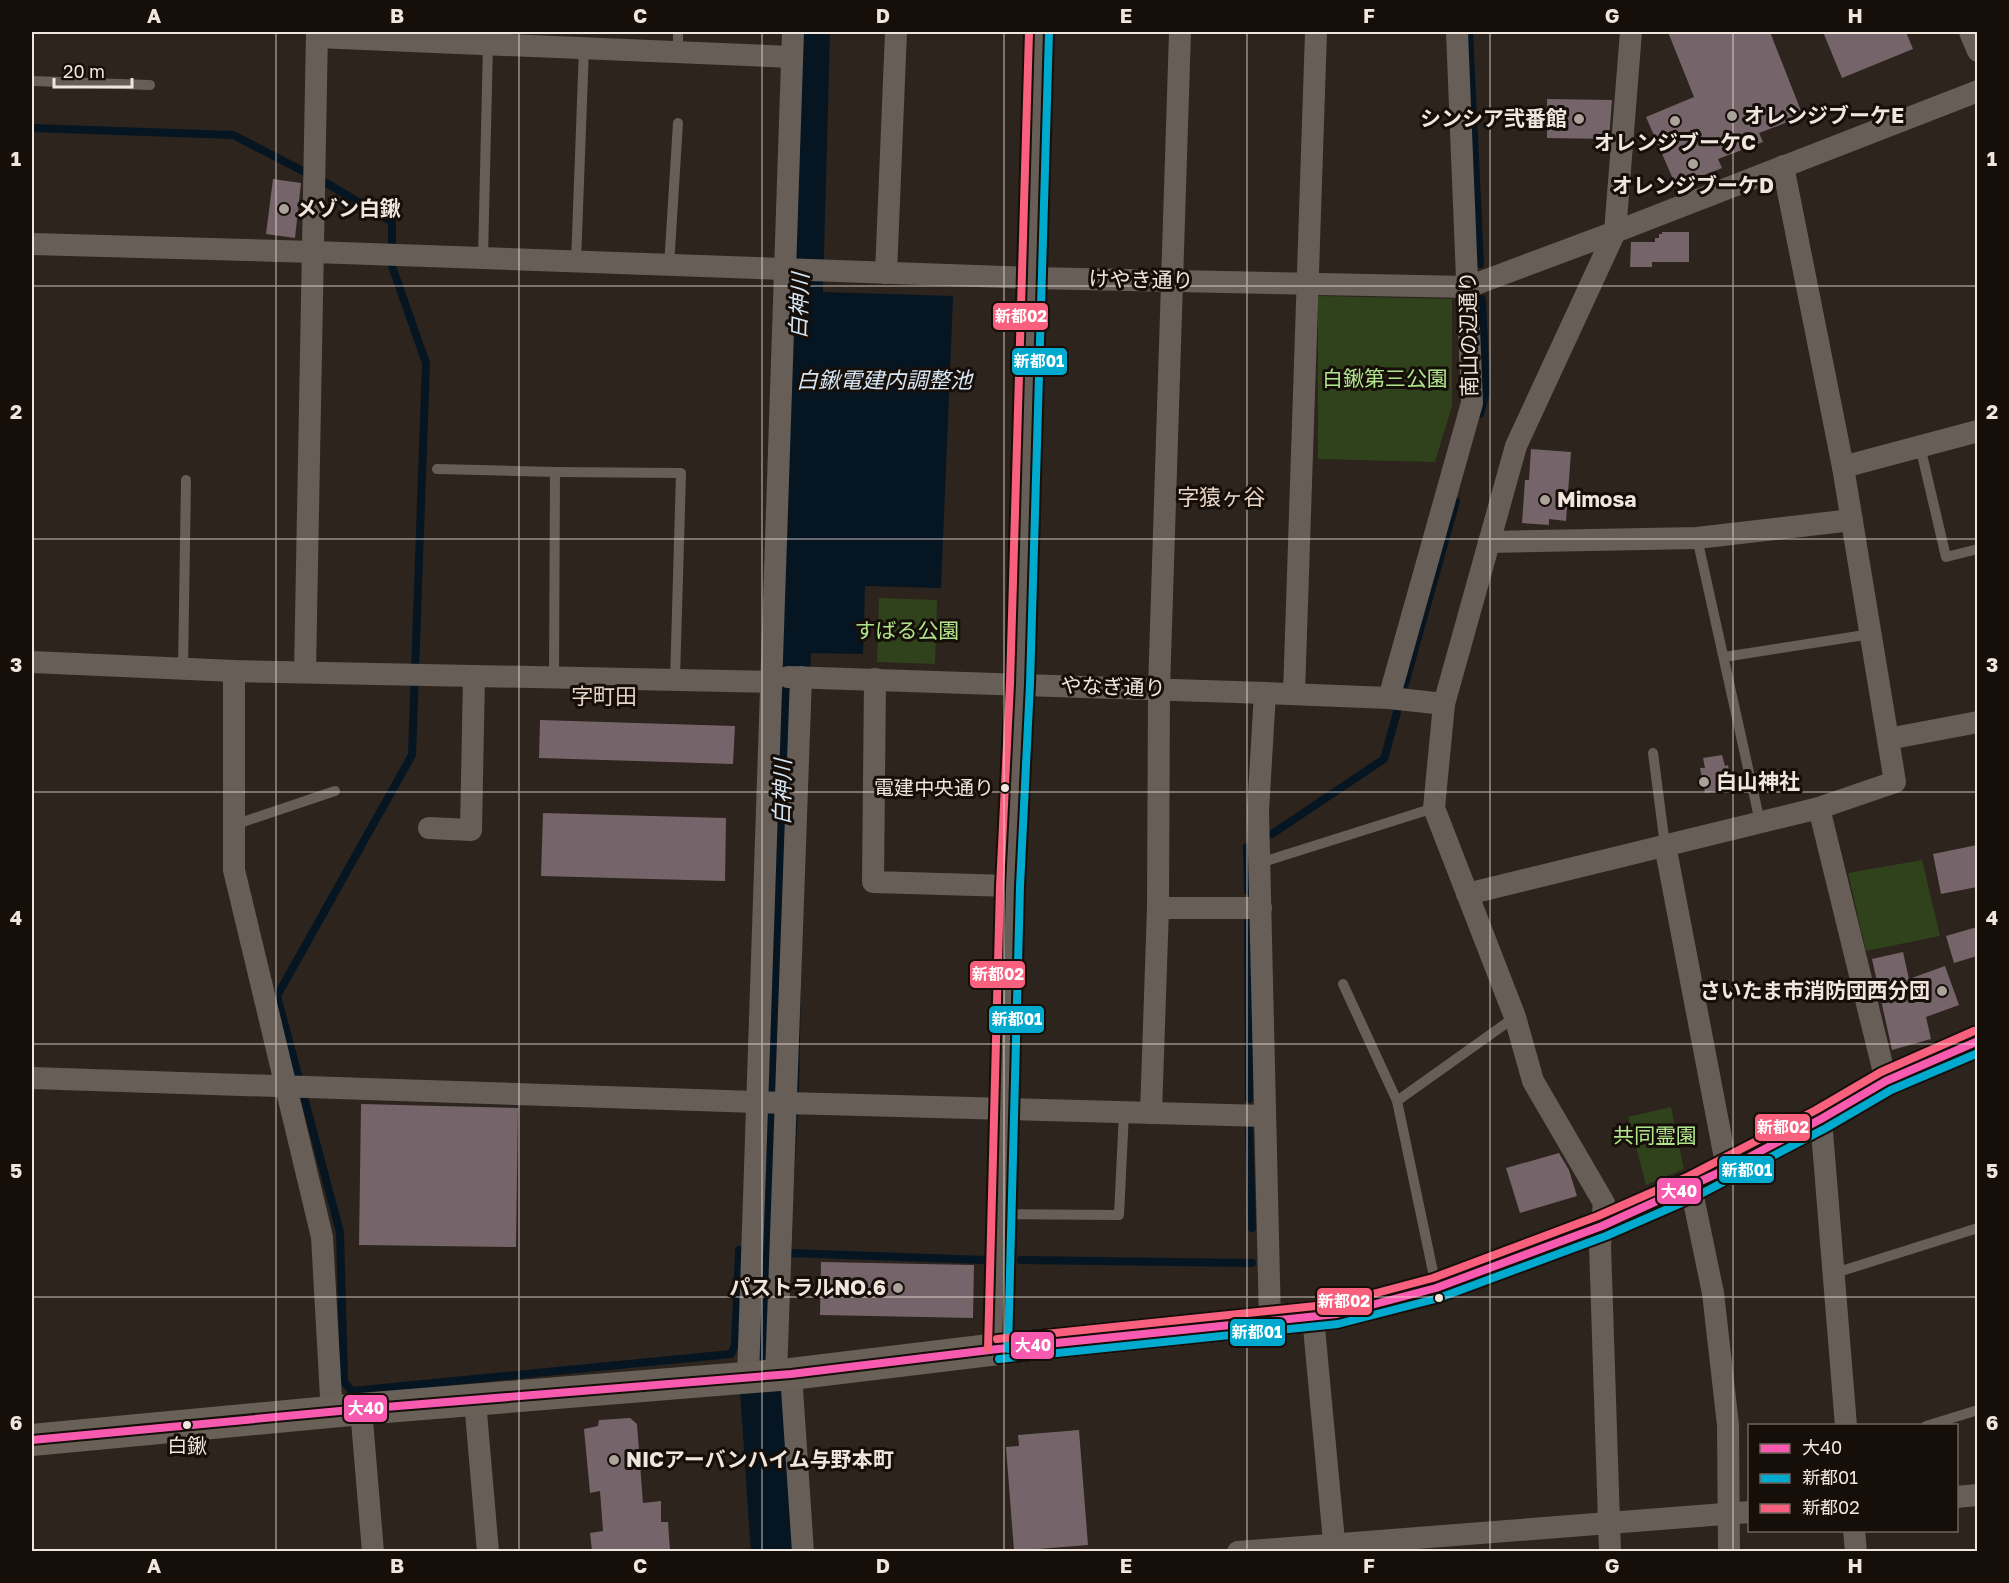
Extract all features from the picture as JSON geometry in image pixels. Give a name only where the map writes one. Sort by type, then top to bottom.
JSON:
[{"type":"street","points":[[793,32],[758,1101],[768,1376],[803,1551]]},
{"type":"street","points":[[886,273],[896,32]]},
{"type":"street","points":[[998,1349],[1010,885],[1020,684],[1039,32]]},
{"type":"street","points":[[1151,1113],[1158,908],[1159,689],[1180,32]]},
{"type":"street","points":[[1294,694],[1316,32]]},
{"type":"street","name":"南山の辺通り","points":[[1389,698],[1472,403],[1456,32]]},
{"type":"street","points":[[1610,1551],[1600,1245],[1604,1203],[1533,1081],[1515,1017],[1434,808],[1444,704],[1516,446],[1615,232],[1632,32]]},
{"type":"street","points":[[1970,32],[1977,51]]},
{"type":"street","points":[[305,672],[317,34],[503,40],[584,48],[678,42],[792,57]]},
{"type":"street","points":[[1468,286],[1615,232],[1977,91]]},
{"type":"street","points":[[1467,894],[1819,808],[1895,782],[1843,467],[1783,166]]},
{"type":"street","points":[[32,244],[32,257]]},
{"type":"street","name":"けやき通り","points":[[32,244],[1032,278],[1468,286]]},
{"type":"street","points":[[1843,467],[1977,431]]},
{"type":"street","points":[[1489,542],[1697,538],[1851,520]]},
{"type":"street","name":"やなぎ通り","points":[[32,662],[234,671],[554,678],[875,679],[1389,698],[1444,704]]},
{"type":"street","points":[[234,671],[234,870],[322,1237],[331,1397],[329,1413]]},
{"type":"street","points":[[429,828],[471,830],[474,676]]},
{"type":"street","points":[[768,1376],[786,1103],[800,677]]},
{"type":"street","points":[[875,679],[873,882],[1010,885]]},
{"type":"street","points":[[1265,693],[1258,811],[1270,1322]]},
{"type":"street","points":[[1888,739],[1977,722]]},
{"type":"street","points":[[1819,808],[1886,1081]]},
{"type":"street","points":[[1665,845],[1727,1168]]},
{"type":"street","points":[[1158,908],[1261,908]]},
{"type":"street","points":[[32,1440],[361,1409],[768,1376],[998,1349],[1337,1314],[1436,1288],[1602,1227],[1691,1187],[1821,1119],[1886,1081],[1977,1041]]},
{"type":"street","points":[[32,1078],[1265,1116]]},
{"type":"street","points":[[1821,1119],[1846,1424]]},
{"type":"street","points":[[1691,1187],[1713,1293],[1740,1512],[1729,1551]]},
{"type":"street","points":[[1313,1317],[1334,1547]]},
{"type":"street","points":[[475,1401],[489,1551]]},
{"type":"street","points":[[361,1409],[373,1551]]},
{"type":"street","points":[[1958,1497],[1977,1495]]},
{"type":"street","points":[[1238,1551],[1334,1547],[1740,1512]]},
{"type":"street","points":[[1854,1532],[1856,1551]]},
{"type":"lane","points":[[483,258],[503,40]]},
{"type":"lane","points":[[576,262],[584,48]]},
{"type":"lane","points":[[32,81],[150,85]]},
{"type":"lane","points":[[669,266],[678,123]]},
{"type":"lane","points":[[1920,446],[1946,557],[1977,549]]},
{"type":"lane","points":[[437,469],[681,473],[675,680]]},
{"type":"lane","points":[[554,678],[555,472]]},
{"type":"lane","points":[[183,669],[186,480]]},
{"type":"lane","points":[[1697,538],[1760,822]]},
{"type":"lane","points":[[1724,657],[1870,634]]},
{"type":"lane","points":[[1653,753],[1665,845]]},
{"type":"lane","points":[[234,825],[335,791]]},
{"type":"lane","points":[[1260,863],[1434,808]]},
{"type":"lane","points":[[1343,984],[1398,1101],[1436,1288]]},
{"type":"lane","points":[[1398,1101],[1515,1017]]},
{"type":"lane","points":[[1001,1214],[1119,1215],[1124,1112]]},
{"type":"lane","points":[[1835,1273],[1977,1228]]},
{"type":"lane","points":[[1929,1424],[1977,1410]]},
{"type":"green space","name":"白鍬第三公園","points":[[1318,296],[1452,299],[1452,406],[1435,462],[1318,459]]},
{"type":"green space","name":"すばる公園","points":[[879,598],[937,600],[935,664],[877,662]]},
{"type":"green space","points":[[1922,860],[1940,936],[1866,951],[1848,873]]},
{"type":"green space","name":"共同霊園","points":[[1671,1107],[1684,1169],[1646,1185],[1628,1117]]},
{"type":"water","name":"白鍬電建内調整池","points":[[821,292],[953,296],[941,588],[865,586],[863,654],[809,653]]},
{"type":"building","points":[[1668,32],[1770,32],[1803,116],[1759,133],[1763,142],[1718,159],[1722,168],[1676,186],[1646,117],[1694,97]]},
{"type":"building","points":[[1823,32],[1906,32],[1913,49],[1842,78]]},
{"type":"building","name":"シンシア弐番館","points":[[1547,99],[1612,100],[1609,139],[1547,138]]},
{"type":"building","name":"メゾン白鍬","points":[[273,179],[301,183],[295,238],[266,234]]},
{"type":"building","points":[[1662,232],[1689,232],[1689,262],[1652,262],[1652,267],[1630,267],[1631,242],[1655,242],[1655,238],[1659,238]]},
{"type":"building","name":"Mimosa","points":[[1531,449],[1571,452],[1566,521],[1549,519],[1549,525],[1522,523],[1525,480],[1529,480]]},
{"type":"building","points":[[540,720],[735,726],[733,764],[539,758]]},
{"type":"building","points":[[1722,755],[1725,766],[1728,765],[1732,786],[1728,787],[1729,789],[1705,793],[1700,768],[1705,768],[1703,758]]},
{"type":"building","points":[[543,813],[726,818],[725,881],[541,876]]},
{"type":"building","points":[[1977,845],[1977,887],[1941,894],[1933,854]]},
{"type":"building","points":[[1977,927],[1977,956],[1954,963],[1946,936]]},
{"type":"building","points":[[1903,952],[1909,979],[1945,966],[1959,1005],[1926,1017],[1931,1039],[1892,1050],[1872,959]]},
{"type":"building","points":[[361,1104],[518,1108],[516,1247],[359,1245]]},
{"type":"building","points":[[1559,1153],[1569,1170],[1577,1196],[1520,1213],[1506,1168]]},
{"type":"building","name":"パストラルNO.6","points":[[821,1262],[974,1265],[973,1318],[820,1315]]},
{"type":"building","name":"NICアーバンハイム与野本町","points":[[630,1418],[637,1424],[643,1503],[661,1501],[661,1522],[668,1522],[670,1551],[592,1551],[590,1533],[603,1531],[600,1491],[590,1493],[584,1429],[598,1426],[599,1420]]},
{"type":"building","points":[[1079,1430],[1088,1545],[1014,1551],[1006,1447],[1019,1446],[1018,1435]]},
{"type":"waterway","name":"白神川","points":[[774,1552],[761,1360],[776,1090],[783,722],[791,616],[807,32]]},
{"type":"waterway","points":[[1469,32],[1480,264]]},
{"type":"waterway","points":[[32,128],[233,135],[328,184],[392,222],[392,266],[426,363],[412,755],[277,996],[340,1232],[344,1382],[352,1391],[731,1354],[735,1345],[739,1250],[744,1251]]},
{"type":"waterway","points":[[1480,414],[1486,392],[1482,299]]},
{"type":"waterway","points":[[1405,684],[1456,501]]},
{"type":"waterway","points":[[1272,834],[1384,759],[1397,712]]},
{"type":"waterway","points":[[1247,847],[1248,891]]},
{"type":"waterway","points":[[1248,922],[1249,1099]]},
{"type":"waterway","points":[[1249,1129],[1252,1228]]},
{"type":"waterway","points":[[791,1253],[985,1260]]},
{"type":"waterway","points":[[1021,1260],[1252,1263]]},
{"type":"transit line","name":"新都02","points":[[988,1349],[1000,886],[1010,684],[1029,32]]},
{"type":"transit line","name":"新都01","points":[[1008,1349],[1020,886],[1030,684],[1049,32]]},
{"type":"transit line","name":"新都02","points":[[997,1339],[1335,1304],[1433,1278],[1598,1216],[1687,1177],[1816,1110],[1881,1072],[1974,1031]]},
{"type":"transit line","name":"大40","points":[[32,1440],[361,1409],[791,1374],[998,1349],[1337,1314],[1436,1288],[1602,1226],[1727,1169],[1886,1081],[1978,1041]]},
{"type":"transit line","name":"新都01","points":[[999,1359],[1338,1324],[1439,1298],[1606,1236],[1695,1197],[1826,1128],[1891,1090],[1978,1053]]},
{"type":"place","name":"オレンジブーケE","points":[[1732,116]]},
{"type":"place","name":"シンシア弐番館","points":[[1579,119]]},
{"type":"place","name":"オレンジブーケC","points":[[1675,121]]},
{"type":"place","name":"オレンジブーケD","points":[[1693,164]]},
{"type":"place","name":"メゾン白鍬","points":[[284,209]]},
{"type":"place","name":"Mimosa","points":[[1545,500]]},
{"type":"place","name":"白山神社","points":[[1704,782]]},
{"type":"place","name":"電建中央通り","points":[[1005,788]]},
{"type":"place","name":"さいたま市消防団西分団","points":[[1942,991]]},
{"type":"place","name":"パストラルNO.6","points":[[898,1288]]},
{"type":"place","name":"白鍬","points":[[187,1425]]},
{"type":"place","name":"NICアーバンハイム与野本町","points":[[614,1460]]},
{"type":"district","name":"字猿ヶ谷","points":[[1221,497]]},
{"type":"district","name":"字町田","points":[[604,696]]}]
